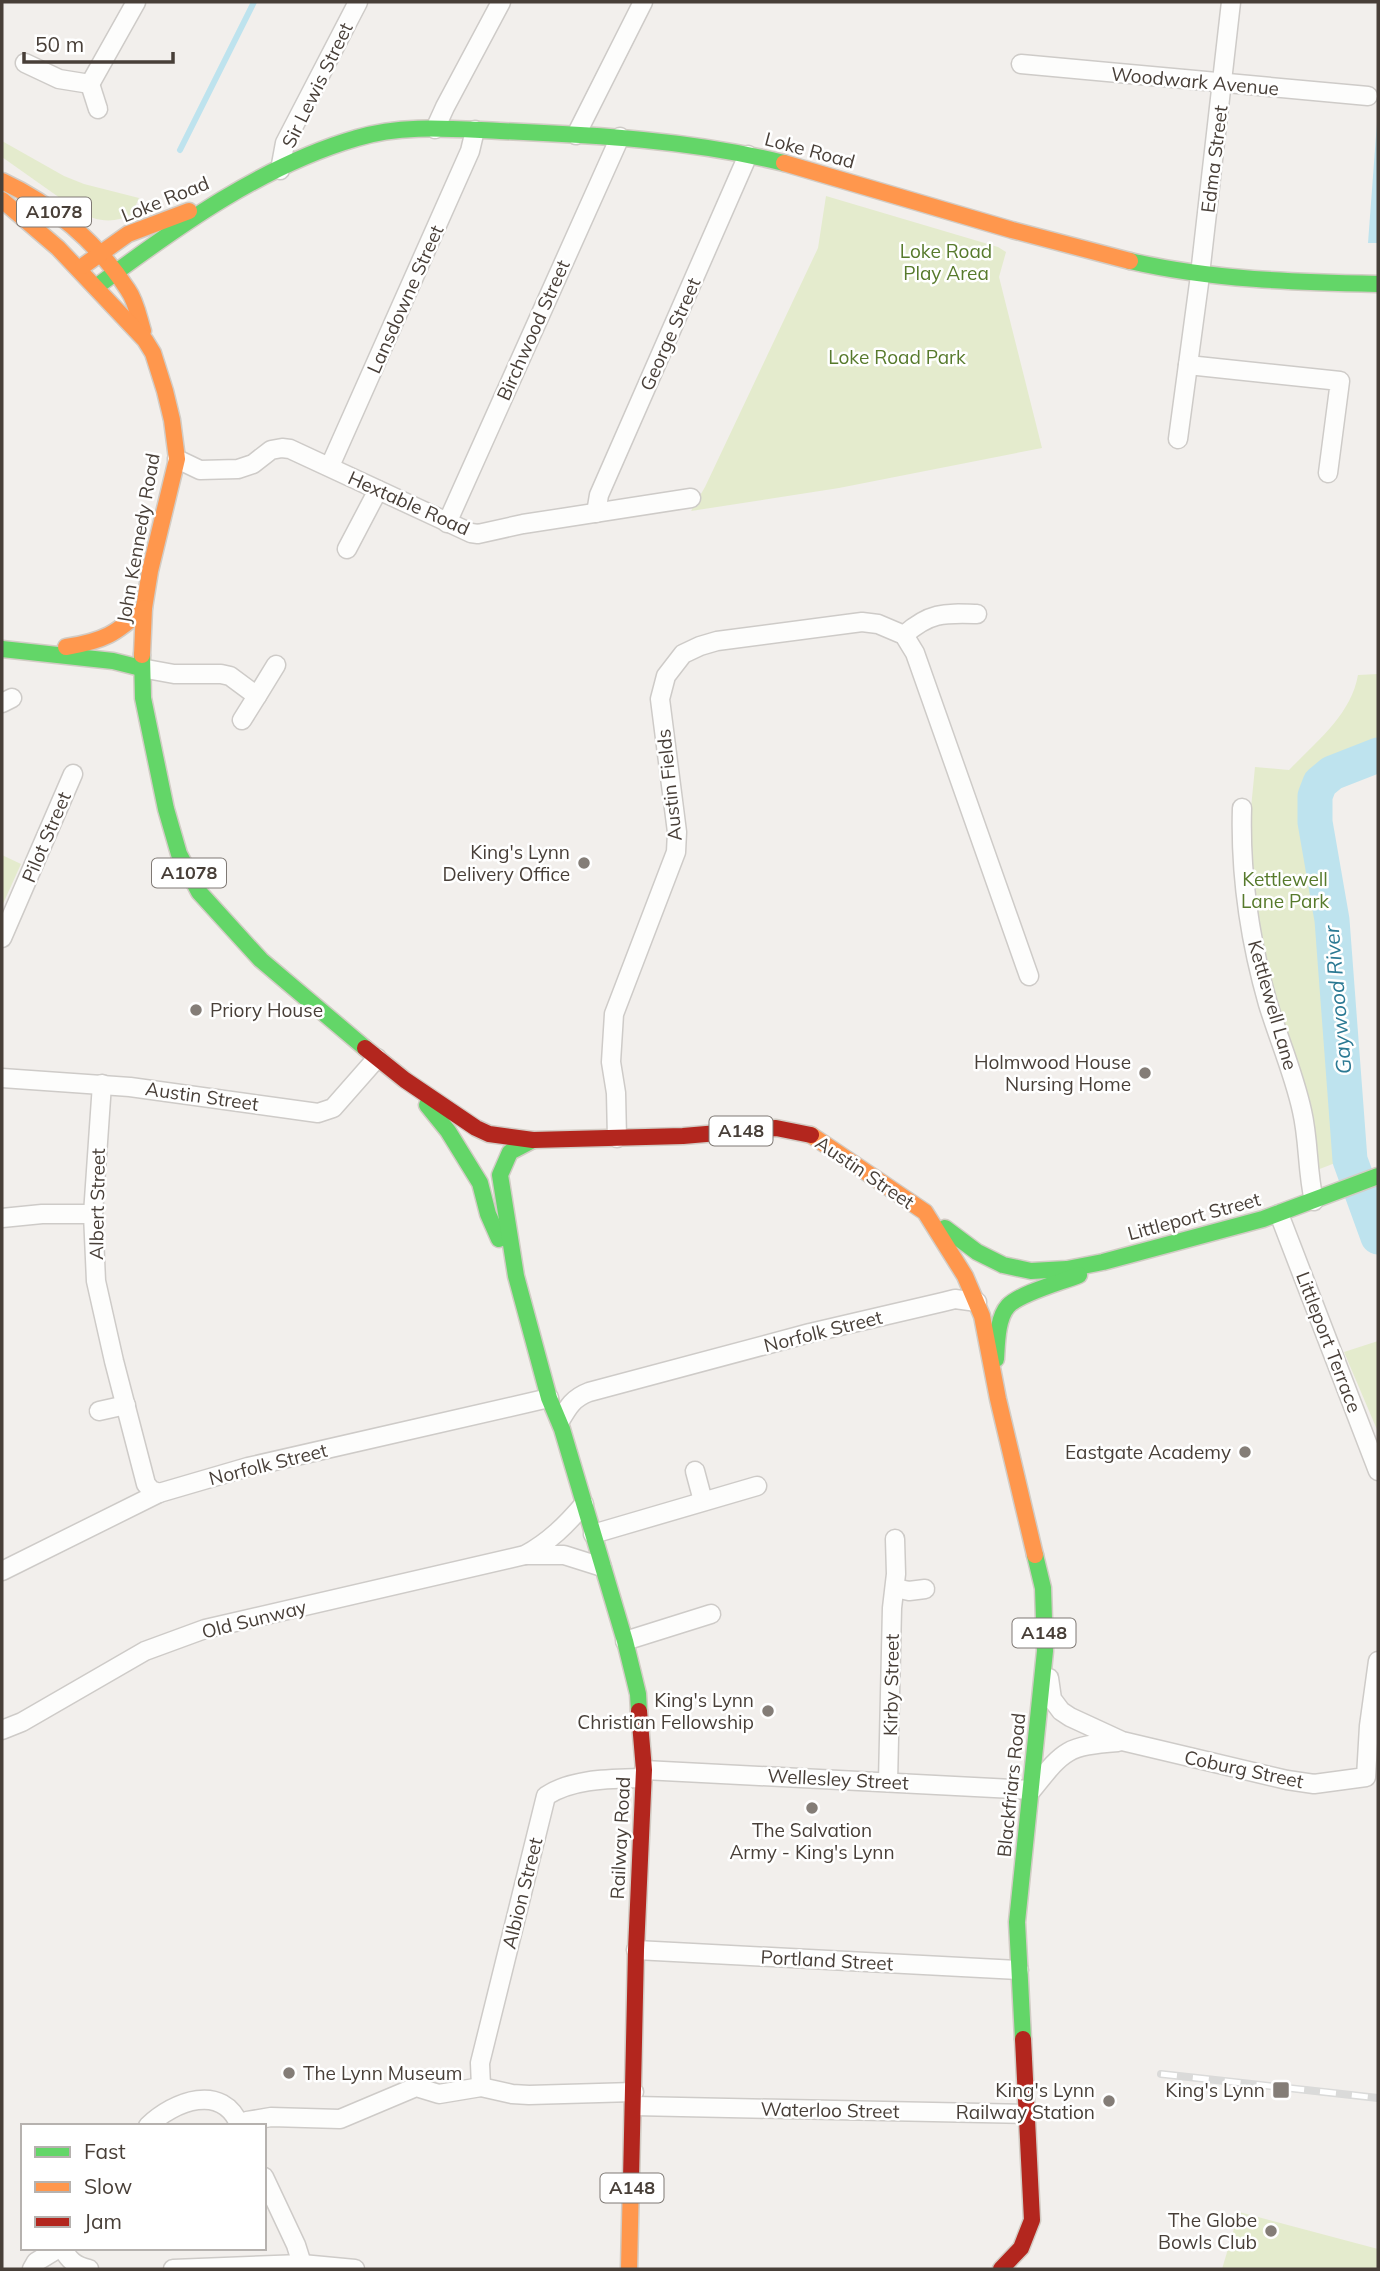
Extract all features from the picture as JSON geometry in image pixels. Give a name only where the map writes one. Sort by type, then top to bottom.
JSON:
[{"type":"main road","name":"Loke Road","points":[[80,269],[128,234],[233,194],[317,152],[358,137],[394,130],[435,129],[620,137],[686,144],[800,167],[1094,252],[1200,274],[1378,284]]},
{"type":"main road","name":"A1078","points":[[2,181],[38,200],[67,222],[100,254],[130,292],[145,340]]},
{"type":"main road","name":"Loke Road","points":[[96,287],[154,245],[233,194]]},
{"type":"main road","name":"A1078","points":[[2,200],[80,269]]},
{"type":"main road","name":"John Kennedy Road","points":[[80,269],[145,340],[153,353],[172,419],[177,459],[150,570],[144,608],[141,668],[143,698],[166,809],[179,854],[199,892],[261,960],[335,1025],[405,1080],[476,1128],[489,1133],[533,1140]]},
{"type":"main road","points":[[37,651],[102,641],[121,630],[144,608]]},
{"type":"main road","points":[[2,649],[113,661],[141,668]]},
{"type":"main road","name":"John Kennedy Road","points":[[405,1080],[448,1131],[469,1163],[480,1183],[488,1214],[516,1276]]},
{"type":"main road","name":"Austin Street","points":[[533,1140],[683,1136],[776,1128],[814,1136],[925,1212],[947,1245],[978,1302]]},
{"type":"main road","name":"John Kennedy Road","points":[[533,1140],[514,1146],[500,1175],[516,1276],[549,1398],[560,1421]]},
{"type":"main road","name":"A148","points":[[1279,1214],[1378,1176]]},
{"type":"main road","name":"Littleport Street","points":[[925,1212],[971,1249],[1001,1265],[1042,1270],[1064,1269],[1119,1258],[1279,1214]]},
{"type":"main road","name":"Littleport Street","points":[[994,1379],[998,1335],[1008,1306],[1021,1298],[1119,1258]]},
{"type":"main road","name":"Blackfriars Road","points":[[978,1302],[1043,1588],[1045,1651],[1017,1922],[1032,2220],[1025,2243],[1015,2258],[1000,2269]]},
{"type":"main road","name":"Railway Road","points":[[560,1421],[638,1693],[644,1774],[636,1950],[629,2269]]},
{"type":"street","points":[[98,109],[90,84],[136,2]]},
{"type":"street","name":"Sir Lewis Street","points":[[281,170],[285,143],[358,2]]},
{"type":"street","points":[[435,129],[500,2]]},
{"type":"street","points":[[576,135],[643,2]]},
{"type":"street","name":"Edma Street","points":[[1178,439],[1231,2]]},
{"type":"street","points":[[25,63],[59,79],[90,84]]},
{"type":"street","name":"Woodwark Avenue","points":[[1021,64],[1368,96]]},
{"type":"street","name":"Lansdowne Street","points":[[330,466],[470,151],[475,130]]},
{"type":"street","name":"Birchwood Street","points":[[447,523],[620,137]]},
{"type":"street","name":"George Street","points":[[596,513],[599,495],[748,155]]},
{"type":"street","points":[[1188,365],[1340,381],[1328,473]]},
{"type":"street","name":"Hextable Road","points":[[177,459],[200,470],[238,469],[253,464],[271,450],[290,449],[447,523],[478,534],[691,498]]},
{"type":"street","points":[[346,549],[378,490]]},
{"type":"street","points":[[978,614],[940,613],[914,626],[904,635],[915,653],[1029,976]]},
{"type":"street","name":"Austin Fields","points":[[617,1138],[616,1093],[611,1062],[614,1014],[676,852],[677,832],[660,699],[666,677],[683,654],[717,641],[862,622],[878,624],[904,635]]},
{"type":"street","points":[[242,720],[276,665]]},
{"type":"street","points":[[141,668],[174,674],[230,676],[257,696]]},
{"type":"street","name":"Pilot Street","points":[[2,938],[73,774]]},
{"type":"street","name":"Kettlewell Lane","points":[[1242,808],[1241,845],[1256,960],[1302,1110],[1307,1137],[1308,1176],[1314,1201]]},
{"type":"street","name":"Austin Street","points":[[2,1078],[188,1093],[318,1113],[333,1108],[377,1058]]},
{"type":"street","name":"Albert Street","points":[[102,1084],[93,1214],[96,1281],[146,1484],[159,1493]]},
{"type":"street","points":[[2,1218],[42,1214],[93,1214]]},
{"type":"street","name":"Littleport Terrace","points":[[1279,1214],[1378,1471]]},
{"type":"street","name":"Norfolk Street","points":[[560,1421],[570,1403],[589,1392],[810,1333],[943,1301],[955,1299],[978,1302]]},
{"type":"street","name":"Norfolk Street","points":[[2,1571],[159,1493],[248,1467],[549,1398]]},
{"type":"street","points":[[99,1411],[126,1405]]},
{"type":"street","points":[[695,1471],[703,1501]]},
{"type":"street","points":[[593,1534],[757,1486]]},
{"type":"street","name":"Old Sunway","points":[[524,1555],[547,1543],[584,1504]]},
{"type":"street","name":"Kirby Street","points":[[888,1782],[895,1539]]},
{"type":"street","name":"Old Sunway","points":[[2,1730],[22,1722],[145,1651],[205,1629],[524,1555],[564,1555],[603,1567]]},
{"type":"street","points":[[895,1588],[909,1591],[925,1589]]},
{"type":"street","points":[[625,1641],[711,1614]]},
{"type":"street","name":"Coburg Street","points":[[1045,1651],[1052,1699],[1069,1717],[1122,1741],[1314,1784],[1366,1777],[1369,1726],[1378,1661]]},
{"type":"street","name":"Coburg Street","points":[[1032,1790],[1065,1753],[1080,1745],[1122,1741]]},
{"type":"street","name":"Wellesley Street","points":[[644,1774],[1032,1790]]},
{"type":"street","name":"Albion Street","points":[[481,2087],[480,2063],[546,1796],[566,1786],[644,1774]]},
{"type":"street","name":"Portland Street","points":[[636,1950],[1019,1970]]},
{"type":"street","points":[[243,2124],[271,2118],[340,2119],[416,2087],[439,2094],[481,2087]]},
{"type":"street","name":"Waterloo Street","points":[[481,2087],[529,2095],[1027,2114]]},
{"type":"street","points":[[151,2124],[176,2104],[193,2101],[213,2101],[228,2106],[239,2124]]},
{"type":"street","points":[[266,2181],[302,2264]]},
{"type":"street","points":[[32,2269],[36,2262],[57,2250]]},
{"type":"street","points":[[61,2250],[75,2265],[89,2269]]},
{"type":"street","points":[[173,2269],[302,2264],[355,2269]]},
{"type":"green space","points":[[2,141],[64,176],[139,198],[132,214],[112,220],[84,214],[68,200],[60,198],[2,157]]},
{"type":"green space","name":"Loke Road Park","points":[[826,196],[998,247],[1006,252],[999,277],[1042,448],[839,488],[691,511],[705,487],[818,248]]},
{"type":"green space","name":"Kettlewell Lane Park","points":[[1378,674],[1378,747],[1328,768],[1313,783],[1307,807],[1310,860],[1324,930],[1333,1016],[1343,1160],[1317,1170],[1315,1135],[1305,1085],[1269,975],[1253,891],[1251,808],[1255,767],[1289,770],[1340,715],[1348,703],[1358,675]]},
{"type":"green space","points":[[2,855],[21,864],[2,906]]},
{"type":"green space","points":[[1378,1341],[1378,1432],[1344,1352]]},
{"type":"green space","name":"The Globe Bowls Club","points":[[1239,2212],[1378,2249],[1378,2269],[1222,2269]]},
{"type":"water","points":[[1378,109],[1378,243],[1368,243]]},
{"type":"waterway","points":[[180,150],[254,2]]},
{"type":"waterway","name":"Gaywood River","points":[[1378,755],[1332,773],[1320,783],[1315,796],[1315,822],[1332,920],[1350,1160],[1378,1237]]},
{"type":"railway","points":[[1161,2074],[1378,2098]]},
{"type":"traffic: fast","points":[[100,284],[222,199],[288,164],[374,134],[410,129],[446,129],[607,137],[714,149],[784,163]]},
{"type":"traffic: fast","points":[[1130,261],[1223,276],[1378,284]]},
{"type":"traffic: fast","points":[[2,649],[113,661],[141,668]]},
{"type":"traffic: fast","points":[[142,655],[143,698],[166,809],[179,854],[199,892],[261,960],[365,1048]]},
{"type":"traffic: fast","points":[[427,1105],[448,1131],[480,1183],[488,1214],[499,1239]]},
{"type":"traffic: fast","points":[[533,1140],[510,1152],[500,1175],[516,1276],[549,1398],[562,1429],[625,1641],[638,1694],[639,1711]]},
{"type":"traffic: fast","points":[[945,1228],[977,1252],[1003,1265],[1031,1271],[1067,1269],[1103,1262],[1263,1219],[1378,1176]]},
{"type":"traffic: fast","points":[[996,1359],[1000,1324],[1008,1306],[1031,1292],[1079,1275]]},
{"type":"traffic: fast","points":[[1023,2039],[1017,1922],[1045,1651],[1043,1588],[1035,1555]]},
{"type":"traffic: slow","points":[[784,163],[1012,230],[1130,261]]},
{"type":"traffic: slow","points":[[2,181],[56,213],[103,256],[131,294],[143,331]]},
{"type":"traffic: slow","points":[[2,200],[58,248],[145,340],[153,353],[165,391],[177,459],[150,571],[144,608],[142,655]]},
{"type":"traffic: slow","points":[[83,266],[128,234],[189,211]]},
{"type":"traffic: slow","points":[[66,647],[109,635],[144,608]]},
{"type":"traffic: slow","points":[[811,1135],[925,1212],[965,1276],[982,1316],[998,1399],[1035,1555]]},
{"type":"traffic: slow","points":[[629,2269],[631,2180]]},
{"type":"traffic: jam","points":[[365,1048],[405,1080],[489,1134],[533,1140],[683,1136],[776,1128],[811,1135]]},
{"type":"traffic: jam","points":[[631,2180],[636,1950],[644,1770],[639,1711]]},
{"type":"traffic: jam","points":[[1001,2269],[1021,2248],[1032,2220],[1023,2039]]},
{"type":"place","name":"King's Lynn Delivery Office","points":[[584,863]]},
{"type":"place","name":"Priory House","points":[[196,1010]]},
{"type":"place","name":"Holmwood House Nursing Home","points":[[1145,1073]]},
{"type":"place","name":"Eastgate Academy","points":[[1245,1452]]},
{"type":"place","name":"King's Lynn Christian Fellowship","points":[[768,1711]]},
{"type":"place","name":"The Salvation Army - King's Lynn","points":[[812,1808]]},
{"type":"place","name":"The Lynn Museum","points":[[289,2073]]},
{"type":"place","name":"King's Lynn","points":[[1281,2090]]},
{"type":"place","name":"King's Lynn Railway Station","points":[[1109,2101]]},
{"type":"place","name":"The Globe Bowls Club","points":[[1271,2231]]},
{"type":"park label","name":"Loke Road Play Area","points":[[946,262]]}]
